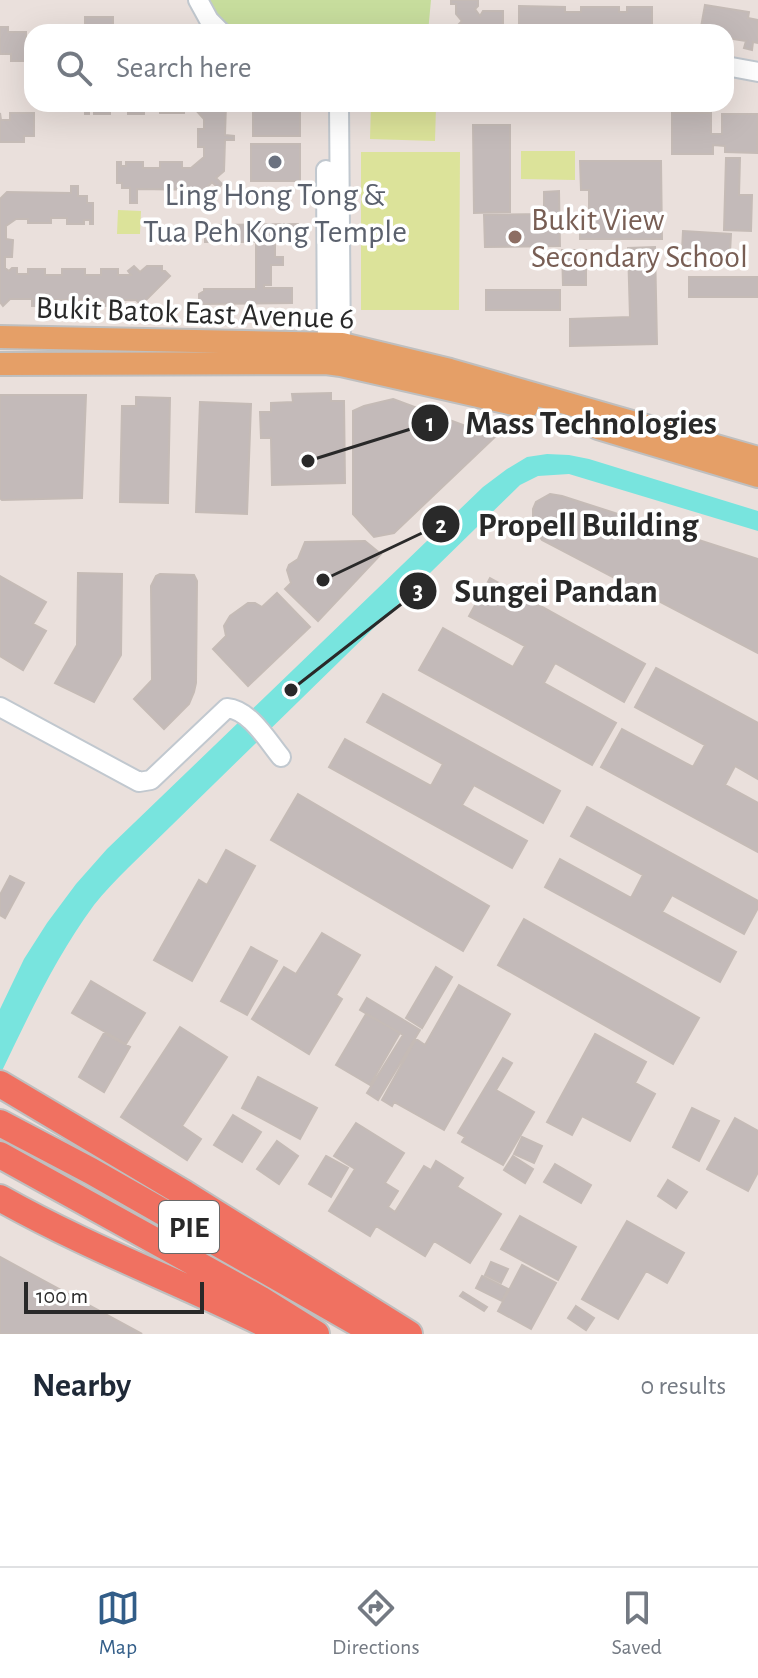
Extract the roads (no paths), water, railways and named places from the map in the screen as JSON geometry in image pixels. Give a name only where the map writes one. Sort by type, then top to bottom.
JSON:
[{"type":"highway","points":[[0,1084],[185,1194],[409,1334]]},
{"type":"highway","name":"PIE","points":[[0,1123],[91,1171],[377,1334]]},
{"type":"highway","name":"PIE","points":[[0,1155],[260,1299],[316,1334]]},
{"type":"highway","points":[[0,1198],[46,1224],[285,1334]]},
{"type":"main road","name":"Bukit Batok East Avenue 6","points":[[0,337],[334,354],[450,370],[758,458]]},
{"type":"main road","name":"Bukit Batok East Avenue 6","points":[[0,364],[334,354],[530,407],[758,476]]},
{"type":"street","points":[[187,0],[191,12],[201,24]]},
{"type":"street","points":[[198,0],[213,24]]},
{"type":"street","points":[[734,68],[758,72]]},
{"type":"street","points":[[734,76],[758,81]]},
{"type":"street","points":[[327,112],[325,238],[334,354]]},
{"type":"street","points":[[334,354],[339,112]]},
{"type":"street","points":[[0,707],[139,782],[151,780],[224,709],[232,708],[245,715],[281,757]]},
{"type":"water","points":[[547,454],[589,459],[758,511],[758,531],[569,474],[538,476],[520,485],[102,895],[55,967],[0,1075],[0,1009],[24,959],[76,884],[107,849],[483,487],[527,457]]},
{"type":"place","name":"Ling Hong Tong & Tua Peh Kong Temple","points":[[275,162]]},
{"type":"place","name":"Bukit View Secondary School","points":[[515,237]]},
{"type":"place","name":"Mass Technologies","points":[[308,461]]},
{"type":"place","name":"Propell Building","points":[[323,580]]},
{"type":"place","name":"Sungei Pandan","points":[[291,690]]}]
